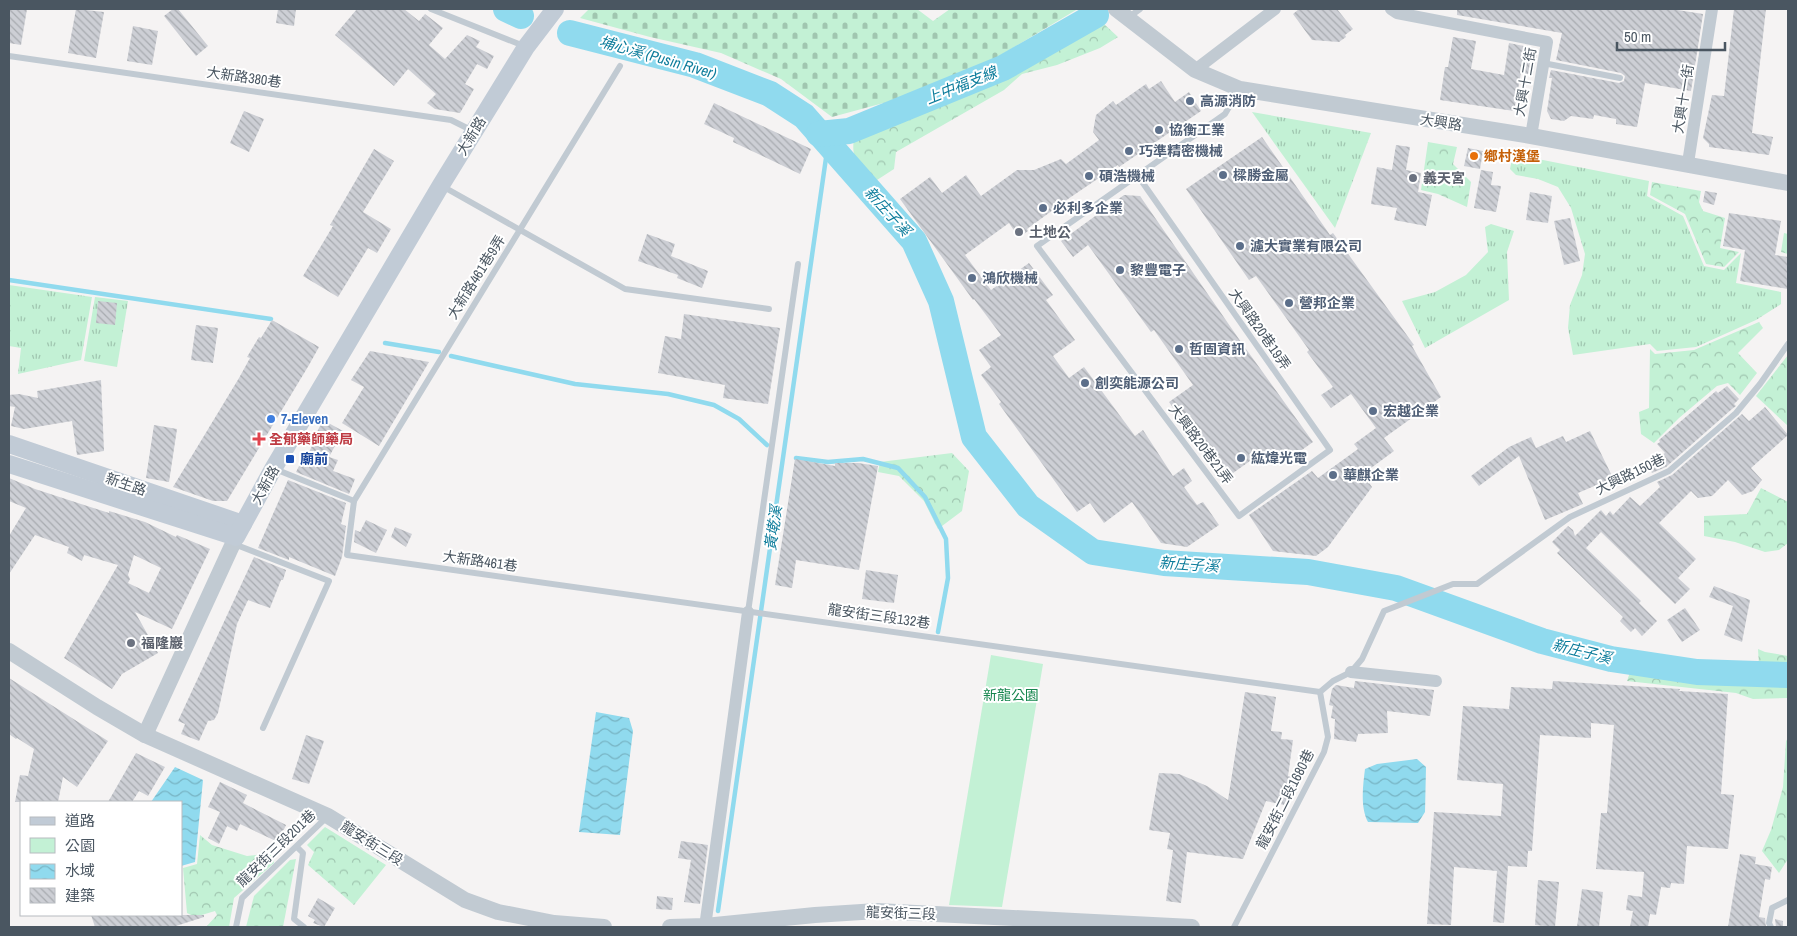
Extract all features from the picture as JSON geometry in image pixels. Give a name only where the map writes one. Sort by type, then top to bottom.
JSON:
[{"type":"main road","name":"大新路","points":[[238,535],[274,469],[441,185],[528,44],[555,9]]},
{"type":"main road","name":"新生路","points":[[9,444],[238,535]]},
{"type":"main road","name":"新生路","points":[[9,464],[238,535]]},
{"type":"street","points":[[1195,70],[1275,9]]},
{"type":"street","name":"大興十二街","points":[[1391,9],[1397,13],[1547,42],[1531,136]]},
{"type":"street","name":"大興十一街","points":[[1688,163],[1712,9]]},
{"type":"street","name":"大興路","points":[[1128,12],[1195,70],[1240,89],[1531,136],[1688,163],[1788,183]]},
{"type":"street","name":"大新路","points":[[145,735],[238,535]]},
{"type":"street","points":[[705,927],[748,612]]},
{"type":"street","points":[[9,651],[145,735]]},
{"type":"street","points":[[1351,672],[1436,681]]},
{"type":"street","name":"龍安街三段","points":[[145,735],[328,816],[465,900],[498,912],[554,925],[604,927]]},
{"type":"street","name":"龍安街三段","points":[[670,927],[705,927],[815,915],[876,911],[1192,927]]},
{"type":"lane","points":[[431,9],[528,44]]},
{"type":"lane","name":"大新路380巷","points":[[9,56],[451,120],[473,132]]},
{"type":"lane","points":[[1543,63],[1620,78]]},
{"type":"lane","name":"大新路461巷9弄","points":[[354,501],[620,66]]},
{"type":"lane","points":[[1138,176],[1225,114],[1240,89]]},
{"type":"lane","name":"大興路20巷21弄","points":[[1138,176],[1038,246],[1239,516],[1284,483]]},
{"type":"lane","name":"大興路20巷19弄","points":[[1138,176],[1330,450],[1284,483]]},
{"type":"lane","points":[[441,185],[625,289],[769,309]]},
{"type":"lane","points":[[748,612],[798,264]]},
{"type":"lane","name":"大興路150巷","points":[[1351,672],[1362,659],[1384,611],[1454,584],[1477,584],[1570,517],[1669,471],[1736,413],[1786,352],[1788,344]]},
{"type":"lane","points":[[274,469],[354,501]]},
{"type":"lane","name":"大新路461巷","points":[[354,501],[347,555],[748,612]]},
{"type":"lane","points":[[238,535],[329,581],[263,728]]},
{"type":"lane","name":"龍安街三段132巷","points":[[748,612],[1320,692]]},
{"type":"lane","points":[[1320,692],[1333,681],[1351,672]]},
{"type":"lane","name":"龍安街二段1680巷","points":[[1234,927],[1324,752],[1328,737],[1320,692]]},
{"type":"lane","name":"龍安街三段201巷","points":[[236,927],[242,898],[328,816]]},
{"type":"lane","points":[[297,847],[303,853],[294,919],[304,927]]},
{"type":"lane","points":[[1771,927],[1769,923],[1772,908],[1788,900]]},
{"type":"green space","points":[[589,9],[917,9],[933,21],[950,9],[1076,10],[981,67],[902,98],[832,117],[781,79],[721,53],[650,37],[580,18]]},
{"type":"green space","points":[[1104,24],[1118,37],[1100,48],[1057,65],[1022,74],[1004,90],[896,152],[894,169],[877,180],[857,161],[853,150],[855,134],[955,96],[1059,43]]},
{"type":"green space","points":[[1252,112],[1371,133],[1335,228]]},
{"type":"green space","points":[[1428,142],[1457,147],[1453,164],[1471,182],[1467,207],[1438,194],[1421,190]]},
{"type":"green space","points":[[1513,154],[1649,181],[1647,196],[1683,216],[1704,266],[1724,270],[1741,253],[1736,283],[1781,292],[1781,304],[1756,320],[1696,347],[1657,351],[1650,344],[1573,355],[1568,328],[1570,305],[1582,275],[1585,254],[1571,208],[1558,187],[1538,179],[1516,175],[1510,169]]},
{"type":"green space","points":[[1652,182],[1701,191],[1699,202],[1703,211],[1725,218],[1720,248],[1739,252],[1724,267],[1706,264],[1685,214],[1650,195]]},
{"type":"green space","points":[[1491,224],[1514,231],[1507,252],[1509,300],[1425,348],[1402,301],[1435,292],[1466,275],[1488,252],[1485,227]]},
{"type":"green space","points":[[1784,233],[1788,234],[1788,254],[1781,252]]},
{"type":"green space","points":[[9,285],[92,297],[81,360],[18,374],[21,348],[9,346]]},
{"type":"green space","points":[[95,297],[128,301],[117,367],[84,361]]},
{"type":"green space","points":[[1759,322],[1763,328],[1738,353],[1757,373],[1740,395],[1728,383],[1717,386],[1679,418],[1654,443],[1641,434],[1639,412],[1649,408],[1650,349],[1655,354],[1694,350]]},
{"type":"green space","points":[[1788,355],[1788,426],[1756,396]]},
{"type":"green space","points":[[952,453],[969,471],[962,511],[938,529],[924,501],[899,476],[878,472],[880,462]]},
{"type":"green space","points":[[1761,488],[1788,502],[1788,543],[1779,550],[1765,552],[1735,542],[1704,536],[1704,516],[1747,514]]},
{"type":"green space","points":[[1758,649],[1788,656],[1788,666],[1759,666]]},
{"type":"green space","name":"新龍公園","points":[[991,655],[1043,664],[1002,907],[949,905]]},
{"type":"green space","points":[[1630,672],[1734,683],[1788,682],[1788,700],[1787,698],[1753,699],[1736,693],[1627,681]]},
{"type":"green space","points":[[1788,738],[1788,859],[1779,873],[1762,851],[1771,830],[1783,787],[1786,741]]},
{"type":"green space","points":[[325,827],[386,865],[354,905],[308,865],[314,852],[307,845]]},
{"type":"green space","points":[[200,835],[212,845],[247,856],[271,853],[274,863],[234,898],[229,927],[206,927],[217,915],[215,911],[195,917],[187,913],[183,868],[197,864]]},
{"type":"green space","points":[[296,859],[283,927],[246,927],[254,896],[290,860]]},
{"type":"water","points":[[596,712],[629,718],[633,731],[620,835],[579,832]]},
{"type":"water","points":[[1417,759],[1426,767],[1425,812],[1418,823],[1368,822],[1363,803],[1365,769],[1377,764]]},
{"type":"water","points":[[175,767],[203,780],[195,862],[182,866],[182,801],[152,801]]},
{"type":"building","points":[[9,9],[27,9],[21,45],[9,43]]},
{"type":"building","points":[[76,9],[104,12],[96,58],[68,53]]},
{"type":"building","points":[[173,9],[178,9],[208,46],[196,56],[164,16]]},
{"type":"building","points":[[278,9],[296,9],[294,26],[276,23]]},
{"type":"building","points":[[357,9],[404,9],[419,21],[425,14],[443,28],[429,45],[445,59],[467,35],[480,41],[476,47],[494,56],[487,69],[477,64],[465,84],[474,89],[460,113],[435,109],[427,103],[436,94],[408,69],[394,86],[335,35]]},
{"type":"building","points":[[1299,9],[1337,9],[1353,29],[1339,42],[1312,40],[1293,14]]},
{"type":"building","points":[[1457,9],[1671,9],[1703,14],[1691,91],[1645,83],[1637,127],[1616,124],[1616,119],[1594,115],[1593,119],[1571,116],[1564,121],[1551,119],[1547,111],[1552,78],[1549,78],[1551,70],[1619,83],[1624,81],[1625,76],[1621,73],[1556,60],[1562,33],[1457,15]]},
{"type":"building","points":[[1734,9],[1766,9],[1752,133],[1773,137],[1769,155],[1709,147],[1709,144],[1703,138],[1712,95],[1724,96]]},
{"type":"building","points":[[133,26],[158,31],[152,65],[127,61]]},
{"type":"building","points":[[1453,37],[1476,41],[1471,69],[1504,75],[1509,43],[1529,47],[1537,54],[1533,75],[1521,73],[1514,111],[1440,100],[1445,67],[1448,67]]},
{"type":"building","points":[[1161,81],[1175,102],[1189,92],[1201,111],[1068,199],[1027,229],[1028,231],[1019,238],[1009,223],[965,255],[991,290],[1029,263],[1053,295],[1046,300],[1075,340],[1053,356],[1069,378],[1084,367],[1135,436],[1143,430],[1173,476],[1184,468],[1192,481],[1184,487],[1197,505],[1203,502],[1219,525],[1187,547],[1161,543],[1132,502],[1104,523],[1090,503],[1077,512],[999,404],[1001,402],[981,375],[991,367],[979,350],[1001,335],[973,300],[900,199],[930,177],[942,193],[966,175],[981,196],[1017,170],[1034,170],[1061,159],[1066,164],[1099,140],[1093,132],[1096,115],[1113,101],[1116,105],[1146,84],[1149,89]]},
{"type":"building","points":[[714,103],[811,149],[800,174],[733,142],[734,138],[704,124]]},
{"type":"building","points":[[244,111],[264,119],[249,152],[230,143]]},
{"type":"building","points":[[1262,137],[1330,235],[1333,233],[1414,345],[1412,346],[1441,397],[1384,438],[1394,451],[1363,474],[1372,487],[1328,547],[1316,556],[1273,551],[1249,515],[1312,471],[1318,478],[1358,449],[1354,444],[1376,428],[1351,394],[1331,408],[1321,395],[1333,387],[1307,352],[1309,350],[1256,276],[1249,280],[1186,189]]},
{"type":"building","points":[[1396,145],[1410,147],[1406,170],[1421,173],[1418,192],[1432,195],[1426,226],[1394,220],[1397,208],[1371,204],[1377,167],[1392,170]]},
{"type":"building","points":[[1468,148],[1483,151],[1480,169],[1464,166]]},
{"type":"building","points":[[374,149],[394,161],[363,212],[391,229],[377,253],[368,248],[338,297],[303,276],[333,226],[330,225]]},
{"type":"building","points":[[1481,170],[1493,172],[1491,185],[1501,186],[1496,212],[1474,208]]},
{"type":"building","points":[[1705,191],[1717,193],[1714,205],[1703,202]]},
{"type":"building","points":[[1530,192],[1552,196],[1548,223],[1526,220]]},
{"type":"building","points":[[1124,195],[1140,196],[1313,442],[1285,462],[1257,456],[1226,478],[1209,455],[1207,456],[1169,402],[1193,385],[1154,330],[1151,332],[1088,245],[1073,257],[1061,241]]},
{"type":"building","points":[[1729,213],[1781,221],[1775,255],[1788,257],[1788,289],[1740,281],[1745,250],[1723,246]]},
{"type":"building","points":[[1570,218],[1580,261],[1564,265],[1554,221]]},
{"type":"building","points":[[647,234],[675,244],[671,256],[708,271],[702,288],[677,278],[678,275],[638,261]]},
{"type":"building","points":[[98,301],[117,303],[115,325],[96,323]]},
{"type":"building","points":[[684,314],[780,328],[768,404],[723,398],[725,385],[658,373],[665,336],[681,339]]},
{"type":"building","points":[[272,320],[319,347],[309,365],[227,501],[213,501],[173,487],[239,378],[250,358],[247,357]]},
{"type":"building","points":[[196,325],[218,328],[213,363],[191,360]]},
{"type":"building","points":[[370,351],[429,362],[379,446],[342,423],[364,387],[351,380]]},
{"type":"building","points":[[101,380],[104,451],[77,455],[72,421],[24,429],[11,426],[15,407],[9,406],[9,395],[19,394],[38,398],[37,391]]},
{"type":"building","points":[[1727,386],[1739,399],[1734,404],[1736,406],[1666,467],[1652,473],[1647,463],[1665,453],[1657,444],[1660,442],[1659,440],[1716,391],[1718,393]]},
{"type":"building","points":[[1765,407],[1788,435],[1751,468],[1762,480],[1753,491],[1742,495],[1728,480],[1712,496],[1698,498],[1691,491],[1659,523],[1696,559],[1678,578],[1690,589],[1675,604],[1601,532],[1586,548],[1641,601],[1639,603],[1657,621],[1642,636],[1635,628],[1631,632],[1620,621],[1623,617],[1557,553],[1560,550],[1552,542],[1568,526],[1573,530],[1575,536],[1601,510],[1606,516],[1610,511],[1613,515],[1630,497],[1640,506],[1660,487],[1657,482],[1672,475],[1742,414],[1749,421]]},
{"type":"building","points":[[323,420],[343,431],[329,457],[338,460],[333,471],[355,479],[349,494],[296,472],[302,460],[305,462]]},
{"type":"building","points":[[154,425],[177,429],[169,482],[146,478]]},
{"type":"building","points":[[1590,431],[1613,478],[1578,493],[1583,504],[1545,520],[1519,456],[1479,486],[1471,476],[1509,447],[1531,437],[1536,448],[1563,436],[1566,442]]},
{"type":"building","points":[[795,459],[835,466],[835,463],[858,463],[878,466],[859,570],[796,560],[792,588],[775,585]]},
{"type":"building","points":[[9,478],[35,489],[81,504],[145,522],[176,537],[177,535],[210,549],[172,629],[135,612],[158,653],[122,674],[112,689],[64,658],[118,565],[84,555],[82,561],[67,553],[69,547],[35,535],[9,574],[9,536],[26,508],[9,501]],"holes":[[[134,555],[161,568],[149,593],[128,583],[130,579],[128,575]]]},
{"type":"building","points":[[288,480],[346,503],[341,524],[346,526],[342,557],[335,576],[289,557],[289,560],[258,548]]},
{"type":"building","points":[[366,520],[387,530],[376,553],[354,542],[355,530],[360,532]]},
{"type":"building","points":[[395,527],[412,534],[406,547],[391,537]]},
{"type":"building","points":[[254,557],[286,570],[270,608],[248,600],[237,624],[218,713],[214,720],[208,721],[199,741],[181,734],[185,724],[178,721]]},
{"type":"building","points":[[866,570],[898,575],[894,603],[862,599]]},
{"type":"building","points":[[1714,586],[1750,600],[1742,642],[1724,635],[1733,606],[1709,597]]},
{"type":"building","points":[[1685,608],[1700,630],[1682,642],[1667,620]]},
{"type":"building","points":[[9,678],[108,741],[77,787],[63,777],[58,801],[15,802],[20,775],[28,776],[34,749],[9,734]]},
{"type":"building","points":[[1355,681],[1434,690],[1430,716],[1387,711],[1388,733],[1358,734],[1356,742],[1334,739],[1335,719],[1331,718],[1333,706],[1329,705],[1332,689],[1336,685],[1354,688]]},
{"type":"building","points":[[1553,681],[1728,694],[1721,794],[1734,795],[1728,849],[1687,846],[1684,884],[1671,883],[1670,888],[1661,887],[1656,915],[1650,914],[1648,927],[1630,927],[1633,911],[1626,910],[1628,895],[1642,897],[1644,872],[1596,869],[1601,813],[1607,813],[1614,725],[1591,723],[1591,738],[1540,735],[1532,851],[1528,851],[1527,867],[1508,866],[1504,923],[1493,922],[1497,871],[1454,867],[1451,925],[1427,924],[1434,812],[1501,816],[1503,784],[1457,780],[1463,706],[1509,709],[1511,687],[1552,689]]},
{"type":"building","points":[[1245,692],[1276,697],[1271,731],[1282,732],[1281,739],[1293,740],[1288,776],[1300,778],[1284,805],[1266,801],[1243,859],[1187,852],[1181,903],[1166,901],[1173,850],[1167,849],[1170,833],[1149,830],[1159,773],[1179,774],[1207,786],[1228,800]]},
{"type":"building","points":[[306,735],[324,741],[309,784],[292,779]]},
{"type":"building","points":[[136,753],[165,767],[148,796],[139,791],[133,801],[109,801]]},
{"type":"building","points":[[220,782],[247,795],[243,803],[286,825],[278,842],[240,824],[237,831],[227,826],[219,844],[208,838],[220,812],[208,807]]},
{"type":"building","points":[[681,841],[708,845],[700,904],[684,902],[691,860],[678,858]]},
{"type":"building","points":[[1740,854],[1756,857],[1755,864],[1772,867],[1770,880],[1765,879],[1759,917],[1765,918],[1766,927],[1728,927]]},
{"type":"building","points":[[1538,880],[1559,882],[1555,927],[1535,925]]},
{"type":"building","points":[[1582,889],[1603,892],[1599,927],[1577,927]]},
{"type":"building","points":[[657,896],[673,898],[672,910],[656,909]]},
{"type":"building","points":[[318,898],[335,908],[324,927],[313,923],[315,920],[308,916]]},
{"type":"building","points":[[204,915],[204,917],[173,927],[95,927],[91,916]]},
{"type":"building","points":[[1775,919],[1783,921],[1783,927],[1776,927]]},
{"type":"waterway","points":[[506,9],[521,16]]},
{"type":"waterway","name":"上中福支線","points":[[819,134],[849,131],[1003,68],[1096,15]]},
{"type":"waterway","name":"新庄子溪","points":[[570,33],[695,65],[770,94],[804,116],[914,241],[941,301],[974,437],[1028,506],[1093,552],[1164,563],[1308,572],[1396,588],[1542,641],[1611,659],[1697,672],[1788,675]]},
{"type":"waterway","name":"黃墘溪","points":[[718,911],[828,144]]},
{"type":"waterway","points":[[9,280],[271,319]]},
{"type":"waterway","points":[[385,343],[439,352]]},
{"type":"waterway","points":[[451,356],[575,384],[668,394],[714,405],[739,419],[767,445]]},
{"type":"waterway","points":[[796,458],[828,462],[863,459],[898,468],[925,497],[946,539],[948,578],[938,632]]},
{"type":"place","name":"高源消防","points":[[1190,101]]},
{"type":"place","name":"協衡工業","points":[[1159,130]]},
{"type":"place","name":"巧準精密機械","points":[[1129,151]]},
{"type":"place","name":"鄉村漢堡","points":[[1474,156]]},
{"type":"place","name":"樑勝金屬","points":[[1223,175]]},
{"type":"place","name":"碩浩機械","points":[[1089,176]]},
{"type":"place","name":"義天宮","points":[[1413,178]]},
{"type":"place","name":"必利多企業","points":[[1043,208]]},
{"type":"place","name":"土地公","points":[[1019,232]]},
{"type":"place","name":"濾大實業有限公司","points":[[1240,246]]},
{"type":"place","name":"黎豐電子","points":[[1120,270]]},
{"type":"place","name":"鴻欣機械","points":[[972,278]]},
{"type":"place","name":"營邦企業","points":[[1289,303]]},
{"type":"place","name":"哲固資訊","points":[[1179,349]]},
{"type":"place","name":"創奕能源公司","points":[[1085,383]]},
{"type":"place","name":"宏越企業","points":[[1373,411]]},
{"type":"place","name":"7-Eleven","points":[[271,419]]},
{"type":"place","name":"全郁藥師藥局","points":[[259,439]]},
{"type":"place","name":"紘煒光電","points":[[1241,458]]},
{"type":"place","name":"廟前","points":[[290,459]]},
{"type":"place","name":"華麒企業","points":[[1333,475]]},
{"type":"place","name":"福隆巖","points":[[131,643]]},
{"type":"water label","name":"埔心溪 (Pusin River)","points":[[658,57]]}]
